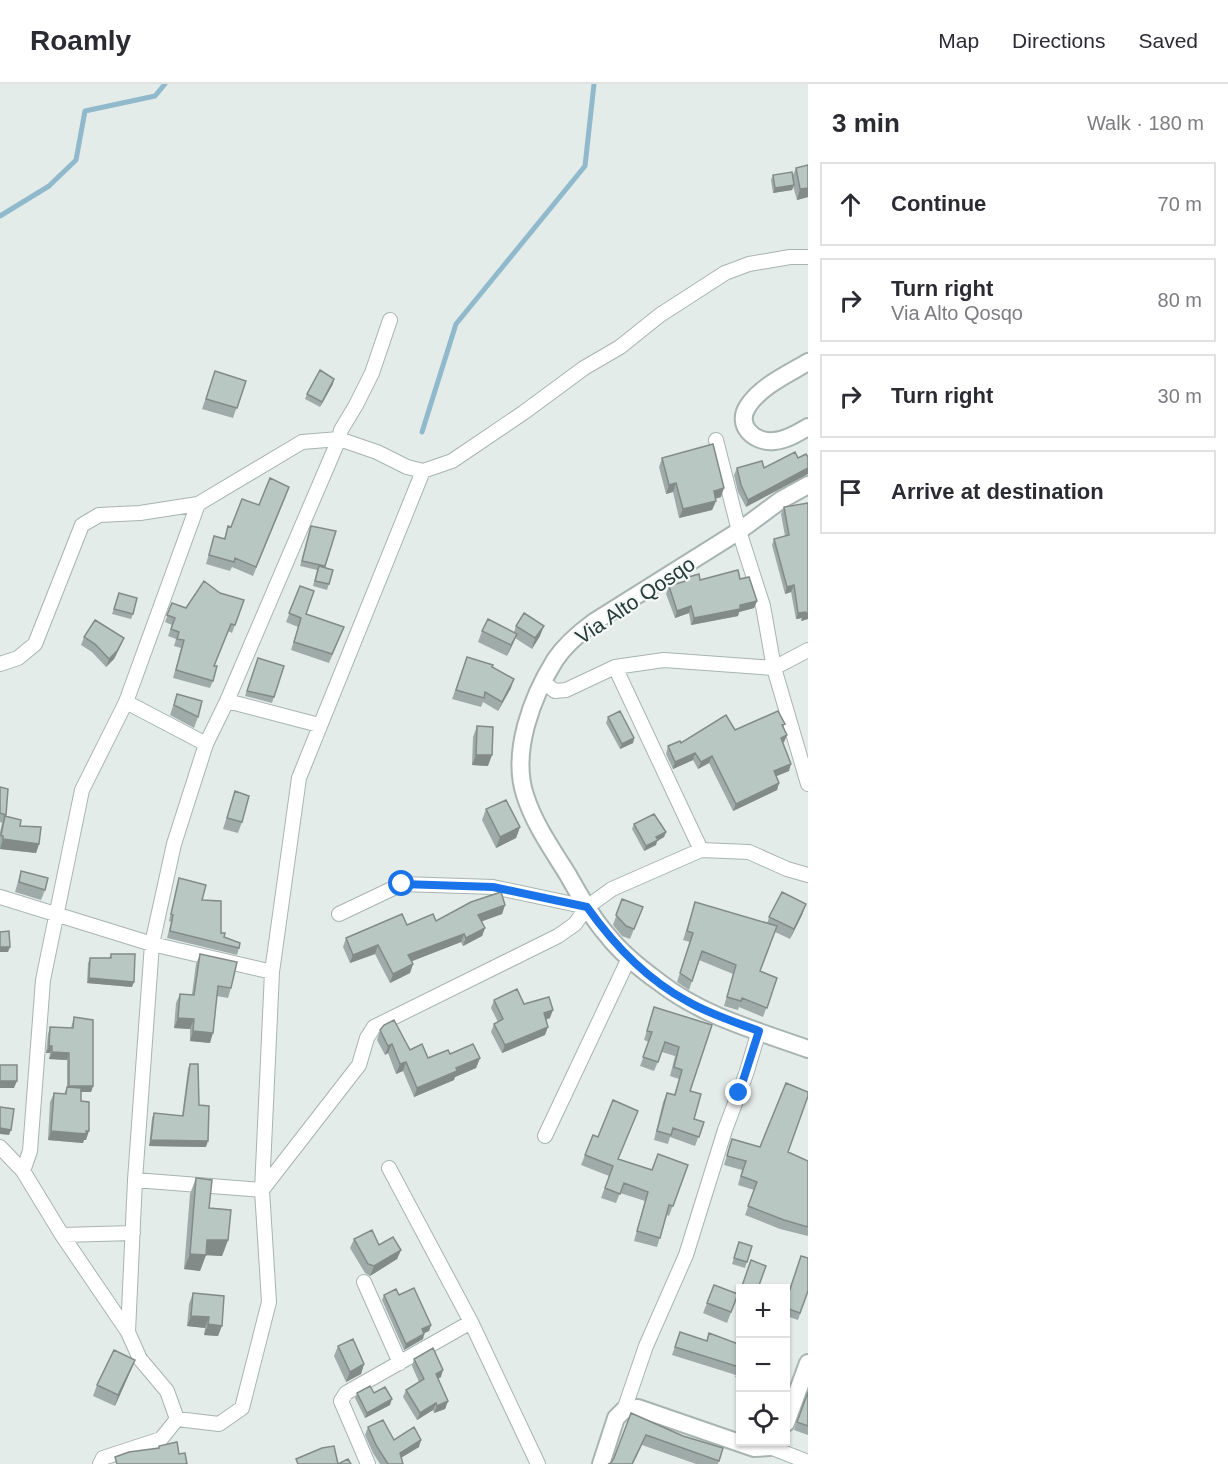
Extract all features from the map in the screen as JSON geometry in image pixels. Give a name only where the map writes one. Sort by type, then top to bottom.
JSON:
[{"type":"street","points":[[0,664],[18,658],[35,644],[82,525],[99,515],[140,513],[198,504],[302,442],[339,439],[377,452],[407,467],[423,471],[452,461],[584,368],[620,347],[660,315],[725,273],[749,264],[790,257],[808,258]]},
{"type":"street","points":[[128,1332],[135,1180],[152,944],[174,844],[206,744],[227,701],[341,430],[372,373],[390,320]]},
{"type":"street","points":[[808,362],[757,395],[746,408],[743,421],[745,428],[752,436],[761,441],[775,441],[794,435],[808,427]]},
{"type":"street","points":[[716,440],[739,531],[763,606],[774,668],[808,784]]},
{"type":"street","points":[[177,1419],[219,1424],[242,1408],[269,1302],[262,1190],[272,972],[299,778],[423,471]]},
{"type":"street","name":"Via Alto Qosqo","points":[[808,485],[781,500],[739,531],[594,622],[573,639],[556,659],[543,682],[526,729],[521,773],[524,793],[535,822],[587,907],[608,937],[629,958],[687,1002],[808,1049]]},
{"type":"street","points":[[23,1171],[30,1151],[43,980],[82,790],[126,702],[198,504]]},
{"type":"street","points":[[543,682],[555,691],[566,690],[615,667],[664,660],[774,668],[808,650]]},
{"type":"street","points":[[615,667],[702,850]]},
{"type":"street","points":[[227,701],[319,725]]},
{"type":"street","points":[[126,702],[206,744]]},
{"type":"street","points":[[262,1190],[359,1065],[367,1038],[375,1027],[558,936],[575,924],[587,907],[612,889],[702,850],[749,852],[787,869],[808,875]]},
{"type":"street","points":[[339,914],[402,884],[493,887],[587,907]]},
{"type":"street","points":[[0,897],[152,944],[272,972]]},
{"type":"street","points":[[545,1136],[629,958]]},
{"type":"street","points":[[601,1464],[616,1418],[624,1410],[646,1346],[686,1255],[759,1031]]},
{"type":"street","points":[[0,1147],[23,1171],[62,1235],[128,1332],[141,1359],[167,1391],[177,1419]]},
{"type":"street","points":[[389,1168],[471,1322],[538,1464]]},
{"type":"street","points":[[135,1180],[262,1190]]},
{"type":"street","points":[[62,1235],[132,1233]]},
{"type":"street","points":[[364,1282],[400,1363]]},
{"type":"street","points":[[368,1464],[341,1401],[346,1394],[471,1322]]},
{"type":"street","points":[[790,1412],[808,1363]]},
{"type":"street","points":[[624,1410],[638,1408],[753,1448],[776,1447],[808,1462]]},
{"type":"street","points":[[100,1464],[103,1458],[161,1439],[177,1419]]},
{"type":"street","points":[[774,1464],[776,1447]]},
{"type":"building","points":[[808,165],[808,188],[800,189],[796,168]]},
{"type":"building","points":[[792,172],[794,185],[775,188],[773,175]]},
{"type":"building","points":[[320,370],[334,379],[322,402],[307,394]]},
{"type":"building","points":[[215,371],[246,381],[237,408],[206,399]]},
{"type":"building","points":[[713,444],[724,488],[714,491],[716,501],[683,509],[676,483],[669,485],[662,458]]},
{"type":"building","points":[[795,452],[798,458],[806,454],[808,468],[748,500],[737,468],[762,461],[764,468]]},
{"type":"building","points":[[270,478],[289,487],[256,567],[235,558],[234,562],[209,555],[214,536],[225,539],[228,526],[231,527],[242,499],[259,505]]},
{"type":"building","points":[[808,503],[808,613],[803,614],[806,612],[798,613],[794,585],[787,587],[774,539],[789,535],[784,507]]},
{"type":"building","points":[[311,526],[336,531],[325,566],[302,561]]},
{"type":"building","points":[[319,566],[333,570],[329,584],[315,581]]},
{"type":"building","points":[[738,570],[740,579],[749,577],[757,601],[740,605],[740,609],[694,618],[691,606],[677,611],[669,586],[699,574],[700,580]]},
{"type":"building","points":[[204,581],[220,593],[244,600],[235,625],[231,624],[214,666],[217,666],[213,681],[176,670],[184,640],[177,639],[179,632],[171,629],[175,618],[167,615],[172,603],[186,608]]},
{"type":"building","points":[[300,586],[314,591],[306,614],[344,627],[332,654],[294,642],[301,618],[289,613]]},
{"type":"building","points":[[119,593],[137,598],[133,614],[114,609]]},
{"type":"building","points":[[524,613],[544,626],[535,638],[516,626]]},
{"type":"building","points":[[488,619],[517,634],[511,645],[482,631]]},
{"type":"building","points":[[95,620],[124,638],[117,651],[109,659],[95,644],[84,637]]},
{"type":"building","points":[[467,657],[493,665],[492,667],[514,679],[502,702],[485,692],[484,698],[456,690]]},
{"type":"building","points":[[258,658],[284,666],[274,697],[247,691]]},
{"type":"building","points":[[177,694],[202,701],[198,717],[174,705]]},
{"type":"building","points":[[620,711],[634,738],[622,744],[608,717]]},
{"type":"building","points":[[778,711],[785,724],[782,725],[787,735],[781,738],[791,764],[774,771],[779,783],[736,804],[712,756],[701,762],[695,753],[675,762],[668,746],[680,741],[681,743],[726,715],[735,730]]},
{"type":"building","points":[[477,726],[493,727],[492,755],[476,755]]},
{"type":"building","points":[[0,787],[8,789],[6,815],[0,813]]},
{"type":"building","points":[[235,791],[249,796],[242,822],[227,818]]},
{"type":"building","points":[[506,800],[520,827],[500,837],[486,809]]},
{"type":"building","points":[[654,814],[666,832],[656,837],[658,840],[646,846],[634,824]]},
{"type":"building","points":[[5,816],[21,820],[20,826],[41,827],[39,844],[3,839],[1,835]]},
{"type":"building","points":[[21,871],[48,878],[45,890],[19,882]]},
{"type":"building","points":[[179,878],[206,885],[202,900],[221,901],[221,933],[225,933],[224,937],[240,943],[239,948],[170,931],[173,915],[171,914]]},
{"type":"building","points":[[501,892],[505,905],[478,915],[485,928],[466,938],[464,934],[408,955],[413,964],[393,974],[378,945],[353,955],[346,938],[402,914],[407,925],[433,914],[436,921],[471,902]]},
{"type":"building","points":[[782,892],[806,904],[794,929],[769,917]]},
{"type":"building","points":[[622,899],[643,907],[634,929],[626,926],[616,915]]},
{"type":"building","points":[[695,902],[777,926],[760,971],[777,978],[767,1008],[742,998],[741,1001],[727,997],[736,965],[702,951],[692,981],[680,973],[693,933],[687,931]]},
{"type":"building","points":[[9,931],[10,947],[0,947],[0,932]]},
{"type":"building","points":[[111,954],[135,954],[134,982],[89,978],[90,958],[111,958]]},
{"type":"building","points":[[200,954],[237,962],[231,988],[218,986],[213,1033],[193,1031],[194,1019],[178,1018],[180,994],[194,995]]},
{"type":"building","points":[[517,989],[524,1004],[549,997],[553,1010],[544,1013],[548,1027],[505,1045],[494,1024],[503,1019],[494,1000]]},
{"type":"building","points":[[654,1007],[712,1025],[690,1091],[701,1094],[694,1119],[704,1122],[699,1137],[673,1128],[671,1135],[657,1131],[667,1093],[675,1095],[682,1070],[674,1067],[679,1047],[665,1042],[658,1062],[643,1057],[652,1032],[647,1031]]},
{"type":"building","points":[[74,1017],[93,1020],[93,1086],[69,1086],[69,1053],[52,1052],[52,1046],[49,1046],[50,1027],[73,1028]]},
{"type":"building","points":[[394,1020],[410,1050],[422,1044],[428,1058],[448,1050],[450,1054],[473,1044],[480,1058],[456,1068],[457,1071],[417,1088],[406,1062],[400,1064],[392,1044],[388,1046],[380,1030]]},
{"type":"building","points":[[190,1064],[198,1064],[199,1105],[209,1106],[208,1141],[151,1140],[154,1113],[183,1116]]},
{"type":"building","points":[[0,1065],[17,1065],[17,1081],[0,1081]]},
{"type":"building","points":[[786,1083],[808,1092],[788,1152],[808,1161],[808,1227],[748,1206],[757,1182],[741,1176],[746,1161],[727,1156],[732,1139],[760,1147]]},
{"type":"building","points":[[67,1087],[81,1088],[81,1101],[89,1102],[89,1131],[86,1131],[86,1134],[51,1131],[54,1093],[66,1094]]},
{"type":"building","points":[[613,1100],[638,1111],[618,1159],[652,1170],[658,1154],[688,1165],[673,1206],[669,1205],[660,1238],[637,1231],[648,1192],[624,1183],[620,1194],[605,1188],[613,1166],[585,1155],[593,1135],[598,1137]]},
{"type":"building","points":[[0,1107],[14,1109],[11,1130],[0,1128]]},
{"type":"building","points":[[196,1178],[212,1180],[209,1208],[231,1210],[228,1240],[207,1240],[206,1255],[190,1254]]},
{"type":"building","points":[[372,1230],[379,1245],[393,1237],[401,1250],[374,1266],[368,1264],[354,1239]]},
{"type":"building","points":[[739,1242],[752,1246],[747,1262],[734,1258]]},
{"type":"building","points":[[801,1256],[808,1258],[808,1291],[800,1313],[790,1309],[790,1289]]},
{"type":"building","points":[[751,1260],[766,1266],[759,1284],[743,1284]]},
{"type":"building","points":[[714,1285],[736,1293],[731,1312],[707,1303]]},
{"type":"building","points":[[414,1288],[431,1325],[422,1329],[424,1334],[406,1344],[384,1295],[396,1289],[399,1295]]},
{"type":"building","points":[[193,1293],[224,1296],[222,1326],[208,1324],[209,1317],[191,1316]]},
{"type":"building","points":[[680,1332],[707,1341],[709,1333],[736,1343],[736,1366],[675,1347]]},
{"type":"building","points":[[353,1339],[364,1364],[350,1372],[338,1346]]},
{"type":"building","points":[[433,1348],[443,1370],[436,1374],[448,1401],[437,1406],[436,1403],[420,1413],[406,1390],[424,1379],[414,1359]]},
{"type":"building","points":[[114,1350],[135,1360],[118,1395],[97,1385]]},
{"type":"building","points":[[370,1386],[374,1393],[385,1387],[392,1399],[367,1413],[357,1393]]},
{"type":"building","points":[[808,1392],[808,1426],[797,1422]]},
{"type":"building","points":[[631,1413],[683,1436],[723,1448],[719,1461],[646,1435],[632,1464],[608,1464],[614,1458]]},
{"type":"building","points":[[383,1420],[394,1440],[414,1427],[421,1440],[400,1453],[403,1464],[388,1464],[376,1445],[368,1427]]},
{"type":"building","points":[[177,1442],[179,1454],[185,1453],[187,1464],[117,1464],[115,1457]]},
{"type":"building","points":[[334,1446],[338,1464],[298,1464],[296,1459],[322,1448]]},
{"type":"building","points":[[348,1459],[351,1464],[338,1464]]},
{"type":"waterway","points":[[0,216],[49,186],[76,160],[85,111],[155,96],[165,84]]},
{"type":"waterway","points":[[422,432],[456,324],[585,166],[594,84]]},
{"type":"route","points":[[402,884],[493,887],[587,907],[608,937],[659,983],[687,1002],[759,1031],[739,1093]]}]
